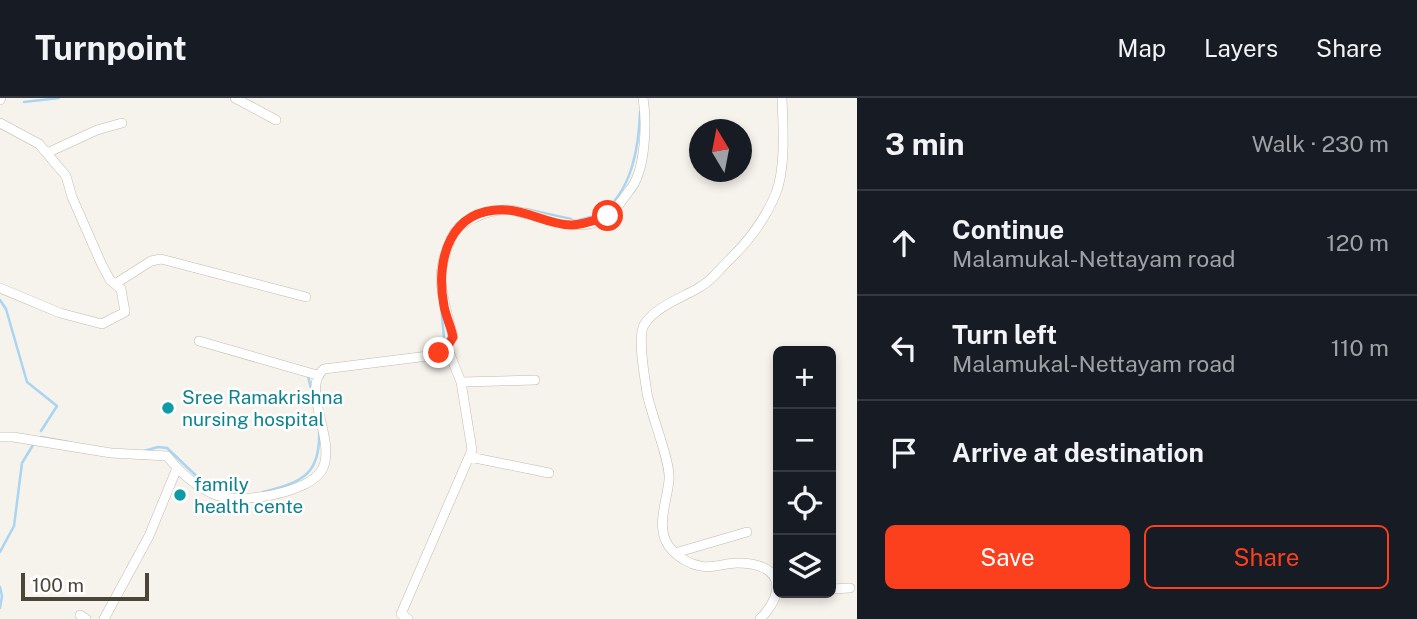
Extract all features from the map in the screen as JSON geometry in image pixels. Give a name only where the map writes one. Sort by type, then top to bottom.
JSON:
[{"type":"street","points":[[235,98],[276,120]]},
{"type":"street","points":[[0,437],[111,453],[167,456],[177,468],[214,495],[233,499],[248,500],[299,487],[318,475],[325,461],[324,430],[314,383],[317,375],[324,369],[428,356],[447,347],[453,337],[444,307],[442,267],[447,248],[457,228],[484,212],[508,210],[569,225],[608,216],[634,185],[644,145],[643,98]]},
{"type":"street","points":[[773,575],[769,570],[738,563],[703,567],[687,562],[675,553],[664,537],[662,517],[670,477],[647,394],[640,336],[644,326],[656,312],[703,286],[741,248],[760,223],[776,191],[783,144],[782,98]]},
{"type":"street","points":[[0,122],[8,129],[39,144],[66,176],[72,197],[101,264],[121,289],[125,312],[102,324],[60,313],[0,288]]},
{"type":"street","points":[[47,153],[97,130],[122,123]]},
{"type":"street","points":[[115,284],[150,261],[161,259],[306,297]]},
{"type":"street","points":[[199,341],[317,375]]},
{"type":"street","points":[[408,619],[401,614],[470,457],[473,444],[461,382],[447,347]]},
{"type":"street","points":[[461,382],[535,380]]},
{"type":"street","points":[[470,457],[549,473]]},
{"type":"street","points":[[104,619],[149,536],[177,468]]},
{"type":"street","points":[[675,553],[747,532]]},
{"type":"street","points":[[836,589],[850,588]]},
{"type":"street","points":[[760,619],[773,606],[776,598]]},
{"type":"waterway","points":[[24,102],[59,98]]},
{"type":"waterway","points":[[579,220],[600,213],[620,194],[632,168],[640,112]]},
{"type":"waterway","points":[[526,209],[571,219]]},
{"type":"waterway","points":[[0,300],[6,309],[27,382],[57,406],[41,431]]},
{"type":"waterway","points":[[440,346],[444,338],[441,306]]},
{"type":"waterway","points":[[308,376],[312,393]]},
{"type":"waterway","points":[[263,492],[298,480],[306,474],[317,457],[319,430]]},
{"type":"waterway","points":[[41,437],[68,442]]},
{"type":"waterway","points":[[0,552],[14,526],[22,463],[33,445]]},
{"type":"waterway","points":[[144,451],[158,447],[167,448],[208,487]]},
{"type":"waterway","points":[[0,587],[0,608]]},
{"type":"place","name":"Sree Ramakrishna nursing hospital","points":[[168,408]]},
{"type":"place","name":"family health cente","points":[[180,495]]},
{"type":"route","points":[[439,353],[453,337],[444,307],[442,267],[447,248],[463,222],[484,212],[508,210],[569,225],[608,216]]}]
